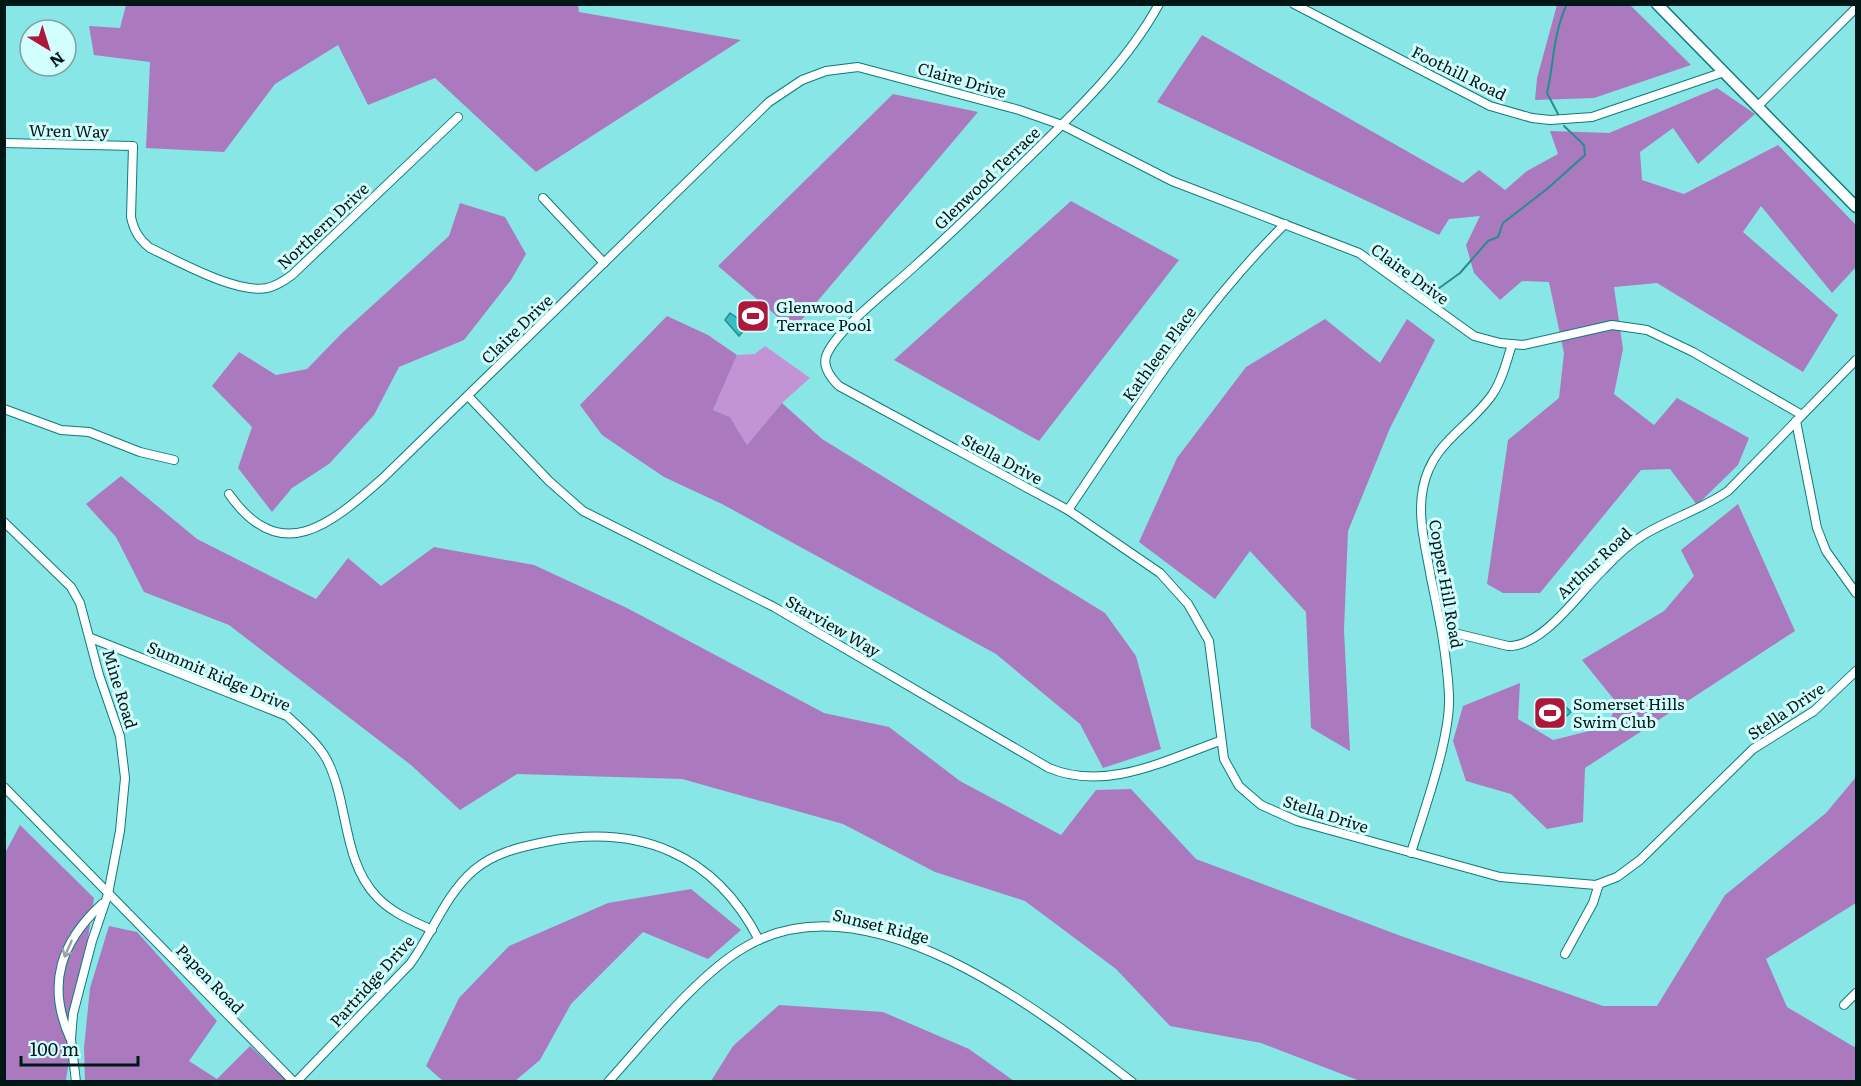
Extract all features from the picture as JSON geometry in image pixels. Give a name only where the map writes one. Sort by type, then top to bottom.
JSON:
[{"type":"highway","points":[[1657,4],[1857,207]]},
{"type":"street","name":"Glenwood Terrace","points":[[825,362],[826,355],[839,336],[1062,125],[1138,39],[1159,4]]},
{"type":"street","name":"Foothill Road","points":[[1294,4],[1490,106],[1532,118],[1562,120],[1592,117],[1724,72]]},
{"type":"street","points":[[1758,106],[1857,8]]},
{"type":"street","name":"Claire Drive","points":[[229,494],[248,518],[271,533],[292,536],[335,516],[357,501],[468,396],[769,102],[784,90],[826,71],[869,68],[1019,110],[1062,125],[1172,181],[1249,213],[1285,224],[1359,253],[1474,336],[1512,344],[1531,344],[1612,325],[1647,330],[1693,352],[1799,418]]},
{"type":"street","name":"Northern Drive","points":[[133,147],[131,217],[133,228],[143,242],[150,248],[228,281],[265,288],[278,285],[292,275],[458,117]]},
{"type":"street","name":"Wren Way","points":[[4,143],[133,147]]},
{"type":"street","points":[[543,198],[604,263]]},
{"type":"street","name":"Kathleen Place","points":[[1068,510],[1182,341],[1244,264],[1285,224]]},
{"type":"street","name":"Copper Hill Road","points":[[1411,854],[1447,719],[1449,696],[1442,630],[1420,517],[1426,474],[1438,451],[1491,396],[1512,344]]},
{"type":"street","name":"Arthur Road","points":[[1442,630],[1508,646],[1530,641],[1546,629],[1604,569],[1638,538],[1711,503],[1728,491],[1857,360]]},
{"type":"street","name":"Stella Drive","points":[[825,362],[828,373],[839,386],[1068,510],[1160,573],[1197,618],[1209,641],[1214,664],[1220,741],[1224,759],[1235,782],[1261,805],[1296,821],[1503,878],[1599,884],[1617,877],[1640,860],[1753,749],[1814,711],[1857,671]]},
{"type":"street","name":"Starview Way","points":[[468,396],[549,481],[583,511],[774,607],[1049,768],[1065,775],[1103,777],[1155,764],[1220,741]]},
{"type":"street","points":[[4,409],[61,430],[89,432],[140,452],[174,460]]},
{"type":"street","points":[[1799,418],[1817,528],[1826,551],[1857,593]]},
{"type":"street","name":"Mine Road","points":[[4,522],[71,587],[83,609],[99,675],[120,736],[124,769],[120,831],[108,894],[103,903]]},
{"type":"street","name":"Summit Ridge Drive","points":[[91,638],[286,716],[310,738],[326,759],[364,880],[377,897],[391,908],[432,930]]},
{"type":"street","name":"Papen Road","points":[[4,787],[295,1082]]},
{"type":"street","name":"Partridge Drive","points":[[295,1082],[410,964],[458,886],[475,869],[516,848],[563,839],[619,838],[656,844],[686,858],[702,869],[740,906],[759,940]]},
{"type":"street","points":[[1565,954],[1593,903],[1599,884]]},
{"type":"street","points":[[76,1082],[70,1039],[59,1006],[58,977],[68,946],[81,924],[103,903]]},
{"type":"street","points":[[70,1039],[74,1014],[103,903]]},
{"type":"street","name":"Sunset Ridge","points":[[608,1082],[674,1009],[725,961],[759,940],[787,929],[825,925],[848,928],[932,951],[997,985],[1037,1010],[1132,1082]]},
{"type":"street","points":[[1844,1005],[1857,993]]},
{"type":"shaded area","points":[[126,5],[578,5],[579,12],[741,40],[536,172],[435,78],[368,105],[338,45],[275,84],[224,152],[146,148],[150,62],[94,55],[89,26],[120,28]]},
{"type":"shaded area","points":[[1557,5],[1630,5],[1691,65],[1594,98],[1535,100],[1537,78]]},
{"type":"shaded area","points":[[1202,35],[1463,183],[1479,170],[1505,190],[1527,171],[1558,154],[1550,131],[1609,133],[1717,88],[1755,114],[1698,164],[1673,128],[1640,152],[1642,180],[1684,194],[1778,145],[1856,225],[1856,267],[1832,293],[1761,206],[1743,232],[1838,315],[1803,372],[1657,283],[1614,287],[1623,349],[1614,394],[1654,425],[1677,398],[1749,438],[1738,465],[1697,505],[1670,469],[1641,470],[1540,593],[1503,593],[1487,584],[1508,440],[1559,398],[1564,353],[1549,282],[1522,281],[1500,300],[1474,273],[1466,245],[1480,216],[1449,219],[1439,235],[1157,102]]},
{"type":"shaded area","points":[[893,94],[978,112],[793,330],[718,266]]},
{"type":"shaded area","points":[[1071,201],[1179,260],[1039,441],[894,360]]},
{"type":"shaded area","points":[[460,203],[505,217],[526,254],[511,280],[464,340],[399,367],[374,415],[329,464],[292,488],[272,512],[238,468],[252,427],[212,386],[239,352],[276,375],[307,369],[342,333],[449,236]]},
{"type":"shaded area","points":[[667,316],[708,335],[737,355],[713,410],[730,417],[747,445],[782,403],[822,439],[1105,613],[1136,656],[1161,749],[1103,768],[1080,724],[996,654],[722,504],[664,477],[602,435],[580,405]]},
{"type":"shaded area","points":[[1325,319],[1380,363],[1407,319],[1435,340],[1390,428],[1348,531],[1344,630],[1350,751],[1311,728],[1306,612],[1250,551],[1215,599],[1139,542],[1177,458],[1246,367]]},
{"type":"shaded area","points":[[765,346],[810,378],[782,403],[747,445],[730,417],[713,410],[737,355],[755,354]]},
{"type":"shaded area","points":[[121,476],[197,539],[316,599],[348,558],[381,586],[434,547],[534,565],[627,608],[824,713],[889,727],[960,781],[1061,835],[1096,790],[1131,789],[1196,859],[1401,936],[1603,1006],[1657,1006],[1725,895],[1826,813],[1856,777],[1856,903],[1766,959],[1787,1007],[1856,1048],[1856,1081],[1360,1081],[1261,1043],[1170,1026],[1116,969],[1025,901],[935,872],[843,824],[682,779],[517,774],[460,810],[411,765],[229,625],[144,592],[116,537],[86,504]]},
{"type":"shaded area","points":[[1738,504],[1795,631],[1585,768],[1583,822],[1547,829],[1511,794],[1466,781],[1453,741],[1463,706],[1520,683],[1518,719],[1553,740],[1609,726],[1616,702],[1582,660],[1664,611],[1694,576],[1681,550]]},
{"type":"shaded area","points":[[20,825],[94,898],[66,1080],[63,1082],[6,1082],[5,1079],[5,853]]},
{"type":"shaded area","points":[[691,889],[741,930],[708,959],[643,932],[571,1004],[540,1060],[515,1081],[443,1081],[426,1066],[459,998],[509,946],[608,903]]},
{"type":"shaded area","points":[[109,926],[137,932],[217,1021],[189,1061],[217,1079],[250,1046],[287,1081],[85,1081],[84,1048],[90,988]]},
{"type":"shaded area","points":[[779,1005],[883,1012],[969,1049],[1014,1081],[711,1081],[733,1046]]},
{"type":"water","points":[[730,313],[748,325],[739,336],[725,320]]},
{"type":"water","name":"Somerset Hills Swim Club","points":[[1546,701],[1558,714],[1566,707],[1571,712],[1556,726],[1539,709]]},
{"type":"waterway","points":[[1558,114],[1547,93],[1556,37],[1567,4]]},
{"type":"waterway","points":[[1431,294],[1460,273],[1488,241],[1498,237],[1503,223],[1547,189],[1585,155],[1584,145],[1564,126]]},
{"type":"place","name":"Glenwood Terrace Pool","points":[[753,316]]},
{"type":"place","name":"Somerset Hills Swim Club","points":[[1550,713]]}]
